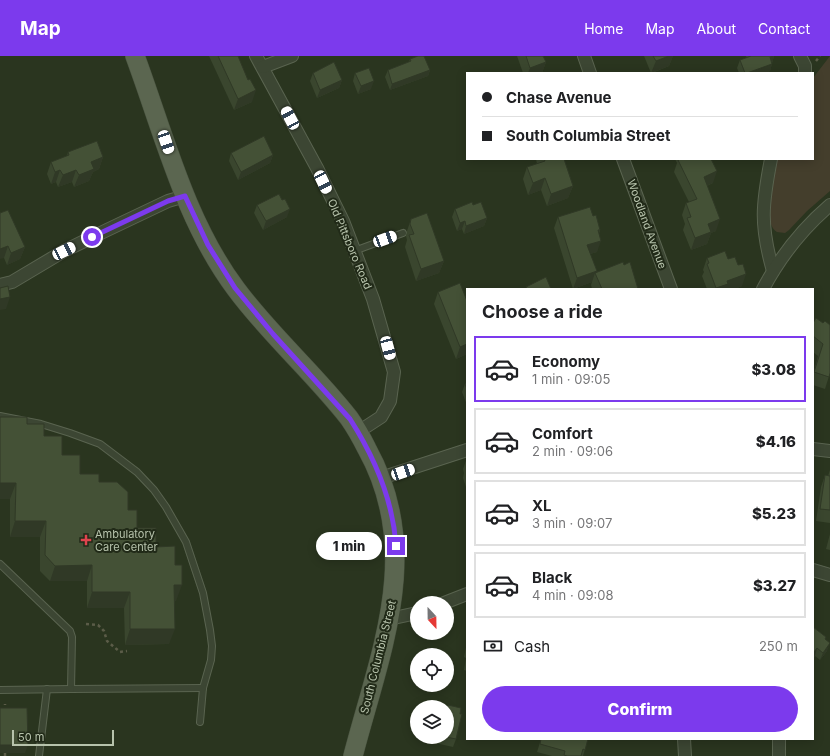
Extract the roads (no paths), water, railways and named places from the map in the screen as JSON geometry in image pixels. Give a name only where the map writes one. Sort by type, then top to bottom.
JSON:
[{"type":"main road","name":"South Columbia Street","points":[[135,56],[185,196],[208,245],[235,288],[273,334],[350,419],[381,478],[391,510],[396,561],[390,619],[353,756]]},
{"type":"street","name":"Old Pittsboro Road","points":[[256,56],[317,168],[342,221],[381,324],[394,372],[390,402],[381,417],[358,432]]},
{"type":"street","points":[[263,67],[292,56]]},
{"type":"street","points":[[584,56],[590,72]]},
{"type":"street","points":[[800,56],[805,66],[805,72]]},
{"type":"street","name":"Woodland Avenue","points":[[623,160],[671,288]]},
{"type":"street","points":[[771,160],[762,210],[766,247],[772,271]]},
{"type":"street","points":[[0,285],[12,282],[64,251],[106,230],[168,201],[185,196]]},
{"type":"street","points":[[764,288],[772,271],[809,223],[830,205]]},
{"type":"street","points":[[814,449],[830,451]]},
{"type":"street","points":[[381,478],[466,450]]},
{"type":"street","points":[[814,570],[830,576]]},
{"type":"street","points":[[454,599],[466,594]]},
{"type":"street","points":[[390,619],[410,615]]},
{"type":"street","points":[[684,740],[685,756]]},
{"type":"street","points":[[778,756],[779,740]]},
{"type":"lane","points":[[354,251],[403,232]]},
{"type":"lane","points":[[0,416],[48,426],[100,444],[137,472],[154,490],[186,542],[203,593],[212,646],[211,660],[203,688],[200,722]]},
{"type":"lane","points":[[0,564],[70,631],[72,637],[71,689]]},
{"type":"lane","points":[[0,690],[203,688]]},
{"type":"lane","points":[[39,756],[47,689]]},
{"type":"place","name":"Ambulatory Care Center","points":[[86,540]]}]
